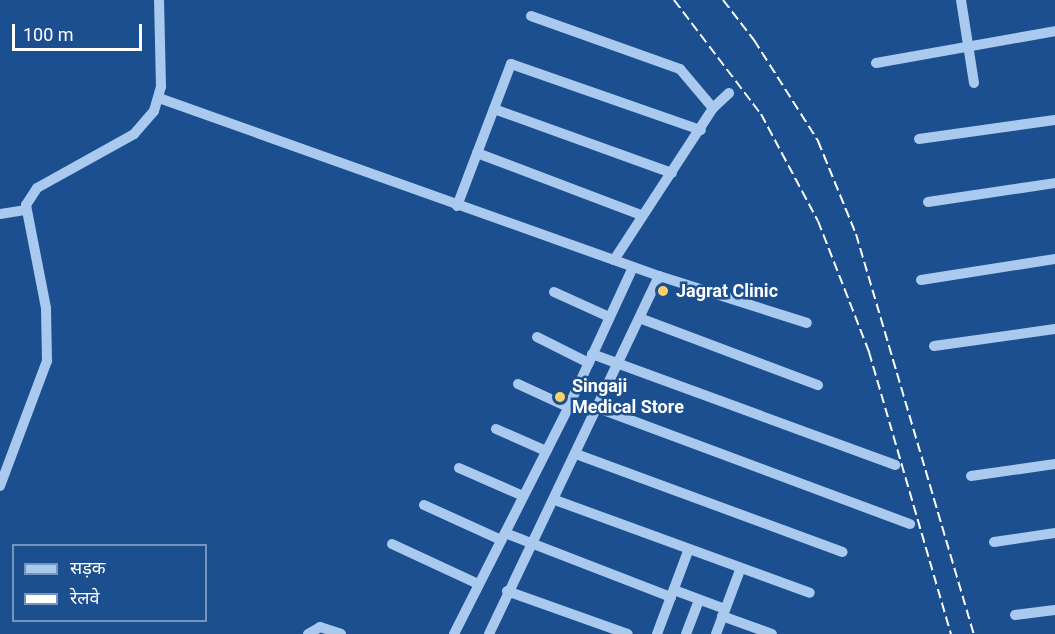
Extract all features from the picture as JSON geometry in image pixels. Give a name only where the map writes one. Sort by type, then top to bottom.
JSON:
[{"type":"street","points":[[0,486],[47,361],[46,308],[25,210],[37,188],[134,134],[154,111],[159,95],[159,0]]},
{"type":"street","points":[[961,0],[974,83]]},
{"type":"street","points":[[531,16],[680,69],[713,108]]},
{"type":"street","points":[[876,63],[1055,31]]},
{"type":"street","points":[[458,202],[495,109],[508,68],[516,63],[701,130]]},
{"type":"street","points":[[614,260],[641,215],[701,130],[713,108],[729,93]]},
{"type":"street","points":[[159,95],[633,267],[807,323]]},
{"type":"street","points":[[495,109],[672,173]]},
{"type":"street","points":[[920,139],[1055,120]]},
{"type":"street","points":[[477,153],[641,215]]},
{"type":"street","points":[[928,202],[1055,183]]},
{"type":"street","points":[[0,214],[25,210]]},
{"type":"street","points":[[921,280],[1055,259]]},
{"type":"street","points":[[454,634],[568,407],[633,267]]},
{"type":"street","points":[[489,634],[507,591],[555,500],[642,319],[659,276]]},
{"type":"street","points":[[554,292],[609,317]]},
{"type":"street","points":[[642,319],[818,385]]},
{"type":"street","points":[[934,346],[1055,329]]},
{"type":"street","points":[[537,337],[590,358],[620,364],[895,465]]},
{"type":"street","points":[[518,384],[568,407]]},
{"type":"street","points":[[598,408],[910,524]]},
{"type":"street","points":[[495,429],[546,451]]},
{"type":"street","points":[[576,454],[843,552]]},
{"type":"street","points":[[971,476],[1055,464]]},
{"type":"street","points":[[459,468],[523,496]]},
{"type":"street","points":[[555,500],[740,570],[810,593]]},
{"type":"street","points":[[424,505],[529,546],[672,594],[699,600],[772,634]]},
{"type":"street","points":[[994,542],[1055,533]]},
{"type":"street","points":[[392,544],[478,584]]},
{"type":"street","points":[[657,634],[688,551]]},
{"type":"street","points":[[716,634],[740,570]]},
{"type":"street","points":[[507,591],[628,634]]},
{"type":"street","points":[[686,634],[699,600]]},
{"type":"street","points":[[1015,615],[1055,610]]},
{"type":"street","points":[[308,634],[320,627],[341,634]]},
{"type":"railway","points":[[674,0],[761,114],[818,221],[869,352],[951,634]]},
{"type":"railway","points":[[723,0],[754,40],[818,141],[856,234],[974,634]]},
{"type":"place","name":"Jagrat Clinic","points":[[663,291]]},
{"type":"place","name":"Singaji Medical Store","points":[[560,397]]}]
